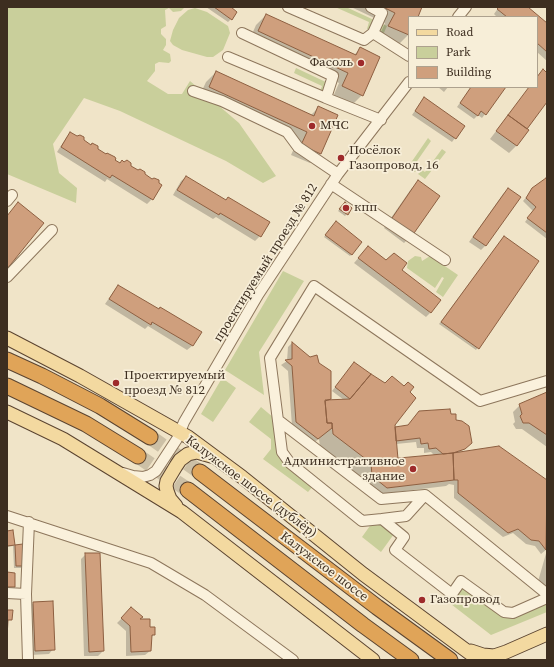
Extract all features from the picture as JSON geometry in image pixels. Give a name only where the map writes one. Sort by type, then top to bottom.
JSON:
[{"type":"highway","points":[[7,360],[100,406],[150,437]]},
{"type":"highway","points":[[7,386],[86,424],[138,456]]},
{"type":"highway","name":"Калужское шоссе","points":[[200,472],[377,608],[450,660]]},
{"type":"highway","name":"Калужское шоссе","points":[[188,490],[363,625],[411,660]]},
{"type":"main road","name":"Калужское шоссе (дублёр)","points":[[7,338],[80,376],[180,433],[215,458],[363,574],[480,660]]},
{"type":"main road","points":[[7,412],[64,439],[182,512],[373,660]]},
{"type":"main road","points":[[182,512],[170,499],[167,491],[167,481],[176,466],[184,457],[192,453],[197,452],[215,458]]},
{"type":"main road","points":[[464,649],[483,655],[494,656],[547,634]]},
{"type":"street","points":[[288,7],[364,40],[373,33],[382,12],[371,7]]},
{"type":"street","points":[[373,33],[408,55]]},
{"type":"street","points":[[242,34],[333,76],[326,98]]},
{"type":"street","points":[[228,56],[381,120]]},
{"type":"street","name":"проектируемый проезд № 812","points":[[115,470],[133,476],[150,475],[156,471],[180,433],[184,422],[258,295],[338,174],[408,83]]},
{"type":"street","points":[[193,91],[222,101],[287,132],[298,147],[338,174]]},
{"type":"street","points":[[331,184],[445,260]]},
{"type":"street","points":[[7,277],[52,230]]},
{"type":"street","points":[[425,495],[406,516],[362,521],[290,463],[282,452],[270,358],[314,286],[480,402],[547,381]]},
{"type":"street","points":[[278,420],[381,499],[425,495],[547,594]]},
{"type":"street","points":[[7,516],[151,563],[205,594],[293,660]]},
{"type":"street","points":[[382,519],[404,537],[395,550],[452,594],[461,581],[504,612],[513,613],[547,598]]},
{"type":"street","points":[[28,660],[26,594],[29,522]]},
{"type":"street","points":[[7,593],[26,594]]},
{"type":"green space","points":[[7,7],[185,7],[181,11],[173,12],[169,8],[165,10],[166,26],[161,29],[161,34],[166,39],[166,45],[163,50],[170,54],[171,61],[169,63],[159,62],[155,64],[155,71],[147,81],[168,94],[182,94],[190,81],[239,123],[276,176],[263,183],[226,161],[120,111],[84,98],[53,144],[59,173],[77,188],[76,203],[7,174]]},
{"type":"green space","points":[[335,7],[346,7],[387,26],[383,35],[367,29],[369,22]]},
{"type":"green space","points":[[195,8],[207,12],[228,26],[230,33],[223,50],[213,57],[207,57],[182,50],[173,45],[170,41],[173,30],[179,18],[188,10]]},
{"type":"green space","points":[[296,68],[330,84],[324,96],[320,91],[322,86],[294,73]]},
{"type":"green space","points":[[428,138],[431,141],[415,164],[419,167],[415,172],[408,167]]},
{"type":"green space","points":[[442,149],[446,152],[425,179],[418,174],[422,170],[425,172]]},
{"type":"green space","points":[[415,256],[421,257],[422,261],[430,256],[458,275],[443,297],[436,292],[444,278],[442,277],[435,288],[407,268],[408,261]]},
{"type":"green space","points":[[283,271],[304,281],[259,352],[264,395],[225,370]]},
{"type":"green space","points":[[222,378],[236,388],[213,422],[201,414]]},
{"type":"green space","points":[[261,407],[274,418],[278,452],[314,485],[308,492],[263,459],[271,449],[271,439],[249,422]]},
{"type":"green space","points":[[372,523],[379,523],[394,534],[381,552],[362,537]]},
{"type":"green space","points":[[461,583],[504,613],[547,599],[547,612],[491,635],[447,601]]},
{"type":"building","points":[[214,7],[231,7],[237,12],[232,20]]},
{"type":"building","points":[[383,7],[422,7],[418,16],[408,16],[408,35],[388,26],[395,13]]},
{"type":"building","points":[[499,7],[528,7],[547,23],[547,52],[538,44],[538,16],[506,16],[497,9]]},
{"type":"building","points":[[266,14],[356,55],[360,47],[380,57],[363,96],[342,86],[348,73],[258,31]]},
{"type":"building","points":[[543,69],[547,73],[547,102],[527,129],[508,115],[528,88],[538,88],[538,76]]},
{"type":"building","points":[[216,71],[314,116],[318,106],[338,115],[321,154],[301,145],[307,132],[209,87]]},
{"type":"building","points":[[470,88],[505,88],[486,115],[481,111],[478,116],[460,103]]},
{"type":"building","points":[[424,97],[465,126],[456,139],[415,111]]},
{"type":"building","points":[[508,115],[529,130],[517,146],[496,131]]},
{"type":"building","points":[[70,132],[77,136],[80,135],[84,137],[84,140],[91,145],[92,143],[98,146],[98,149],[115,157],[115,160],[120,163],[122,160],[124,162],[127,160],[131,163],[131,166],[145,172],[145,174],[152,179],[154,178],[159,180],[159,183],[162,185],[153,200],[112,175],[110,178],[61,147]]},
{"type":"building","points":[[186,176],[226,200],[228,197],[270,222],[261,237],[220,213],[219,215],[177,190]]},
{"type":"building","points":[[546,178],[547,233],[527,218],[536,207],[526,198],[532,188]]},
{"type":"building","points":[[418,180],[440,196],[412,236],[390,221]]},
{"type":"building","points":[[508,188],[521,197],[486,246],[473,237]]},
{"type":"building","points":[[18,202],[44,223],[7,269],[7,216]]},
{"type":"building","name":"кпп","points":[[345,202],[352,208],[348,215],[339,209]]},
{"type":"building","points":[[336,221],[362,242],[352,255],[325,235]]},
{"type":"building","points":[[504,236],[539,261],[479,349],[441,322]]},
{"type":"building","points":[[368,246],[386,260],[394,253],[407,263],[402,270],[441,300],[431,313],[358,258]]},
{"type":"building","points":[[118,285],[159,309],[160,307],[202,332],[193,346],[152,322],[151,325],[109,299]]},
{"type":"building","points":[[292,342],[310,357],[317,355],[319,363],[331,371],[331,399],[325,401],[327,423],[332,423],[332,428],[318,439],[296,422],[292,366],[285,360],[292,359]]},
{"type":"building","points":[[354,362],[371,374],[350,399],[335,387]]},
{"type":"building","points":[[371,374],[385,383],[392,376],[404,386],[408,382],[414,387],[410,392],[416,398],[395,425],[398,459],[371,463],[333,434],[332,423],[327,423],[325,400],[350,399]]},
{"type":"building","points":[[547,392],[547,435],[529,423],[523,423],[520,416],[522,414],[519,404]]},
{"type":"building","points":[[450,409],[451,414],[456,414],[456,420],[462,421],[469,426],[472,443],[465,449],[453,453],[443,454],[436,448],[429,449],[428,443],[421,444],[420,438],[396,441],[395,427],[408,425],[419,411]]},
{"type":"building","points":[[499,446],[547,480],[546,550],[539,541],[531,540],[518,529],[508,533],[458,493],[458,480],[454,480],[453,453]]},
{"type":"building","name":"Административное здание","points":[[453,453],[454,480],[387,488],[372,476],[371,463],[399,458]]},
{"type":"building","points":[[13,530],[15,545],[7,546],[7,531]]},
{"type":"building","points":[[23,544],[24,566],[16,566],[15,545]]},
{"type":"building","points":[[85,553],[100,553],[104,651],[89,652]]},
{"type":"building","points":[[7,572],[15,573],[15,587],[7,587]]},
{"type":"building","points":[[53,601],[55,650],[35,651],[33,602]]},
{"type":"building","points":[[131,607],[143,617],[140,619],[150,619],[150,627],[155,627],[155,635],[152,635],[151,651],[131,652],[130,626],[121,618]]},
{"type":"building","points":[[7,610],[13,610],[12,620],[8,620],[7,637]]},
{"type":"tunnel","points":[[150,437],[200,472]]},
{"type":"tunnel","points":[[138,456],[188,490]]},
{"type":"place","name":"Фасоль","points":[[361,63]]},
{"type":"place","name":"МЧС","points":[[312,126]]},
{"type":"place","name":"Посёлок Газопровод, 16","points":[[341,158]]},
{"type":"place","name":"кпп","points":[[346,208]]},
{"type":"place","name":"Проектируемый проезд № 812","points":[[116,383]]},
{"type":"place","name":"Административное здание","points":[[413,469]]},
{"type":"place","name":"Газопровод","points":[[422,600]]}]
